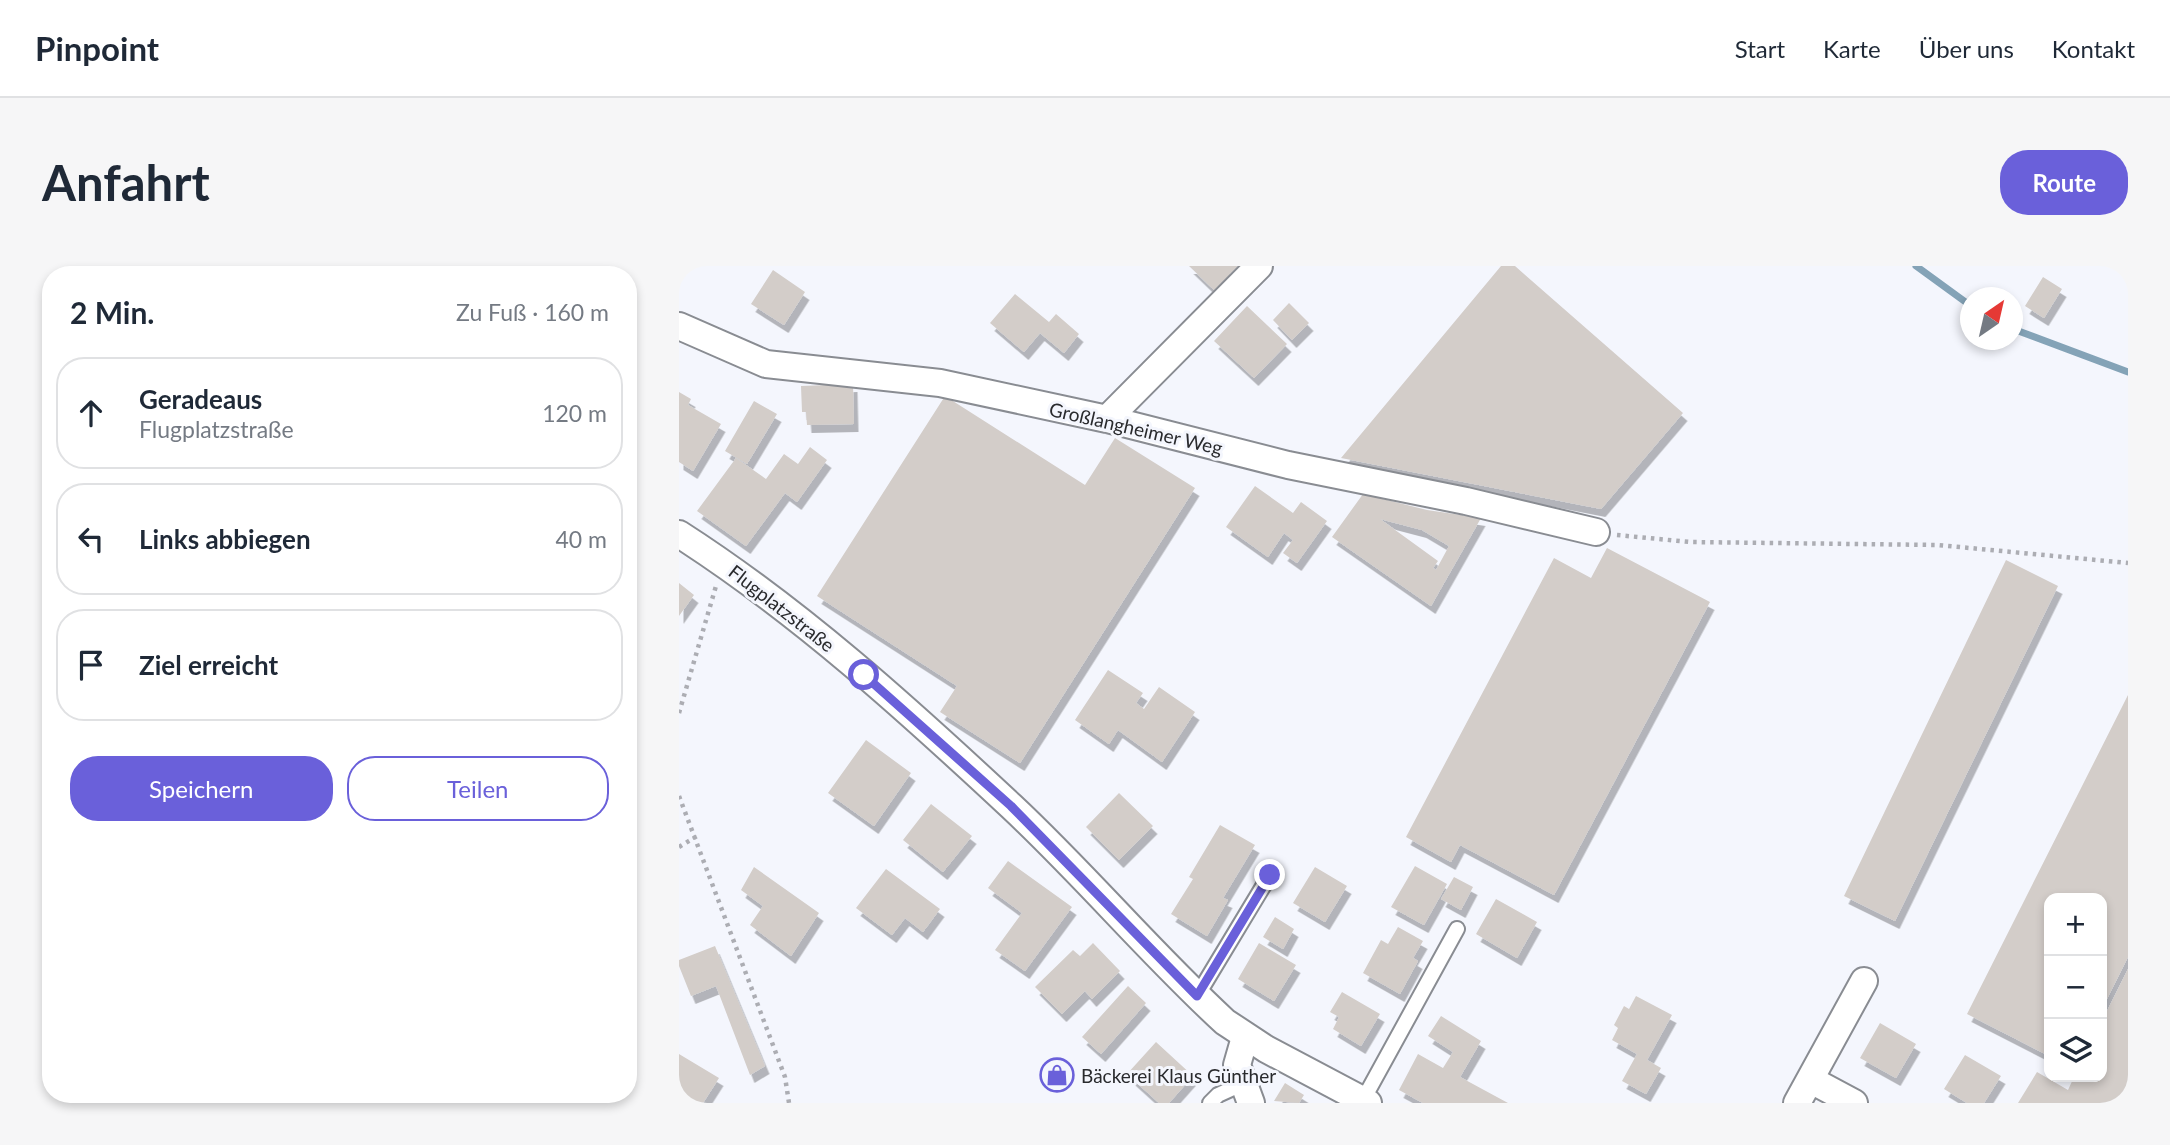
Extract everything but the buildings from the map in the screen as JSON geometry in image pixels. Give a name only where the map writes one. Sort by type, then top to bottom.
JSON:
[{"type":"street","points":[[1107,419],[1259,266]]},
{"type":"street","name":"Großlangheimer Weg","points":[[679,326],[766,364],[940,383],[1107,419],[1289,465],[1466,501],[1596,532]]},
{"type":"street","name":"Flugplatzstraße","points":[[679,534],[723,562],[830,644],[1011,806],[1197,996],[1245,1037],[1366,1102]]},
{"type":"street","points":[[1797,1103],[1864,981]]},
{"type":"street","points":[[1245,1037],[1237,1065],[1246,1093]]},
{"type":"street","points":[[1811,1080],[1854,1103]]},
{"type":"lane","points":[[1197,996],[1270,875]]},
{"type":"lane","points":[[1366,1102],[1457,929]]},
{"type":"lane","points":[[1210,1103],[1218,1094],[1246,1093]]},
{"type":"path","points":[[1596,532],[1690,542],[1938,545],[2128,563]]},
{"type":"path","points":[[679,713],[723,562]]},
{"type":"path","points":[[679,796],[697,836],[785,1077],[789,1103]]},
{"type":"path","points":[[679,847],[697,836]]},
{"type":"waterway","points":[[1916,266],[1960,298]]},
{"type":"waterway","points":[[2023,333],[2128,372]]},
{"type":"place","name":"Bäckerei Klaus Günther","points":[[1057,1075]]},
{"type":"route","points":[[864,675],[1011,806],[1197,996],[1270,875]]}]
